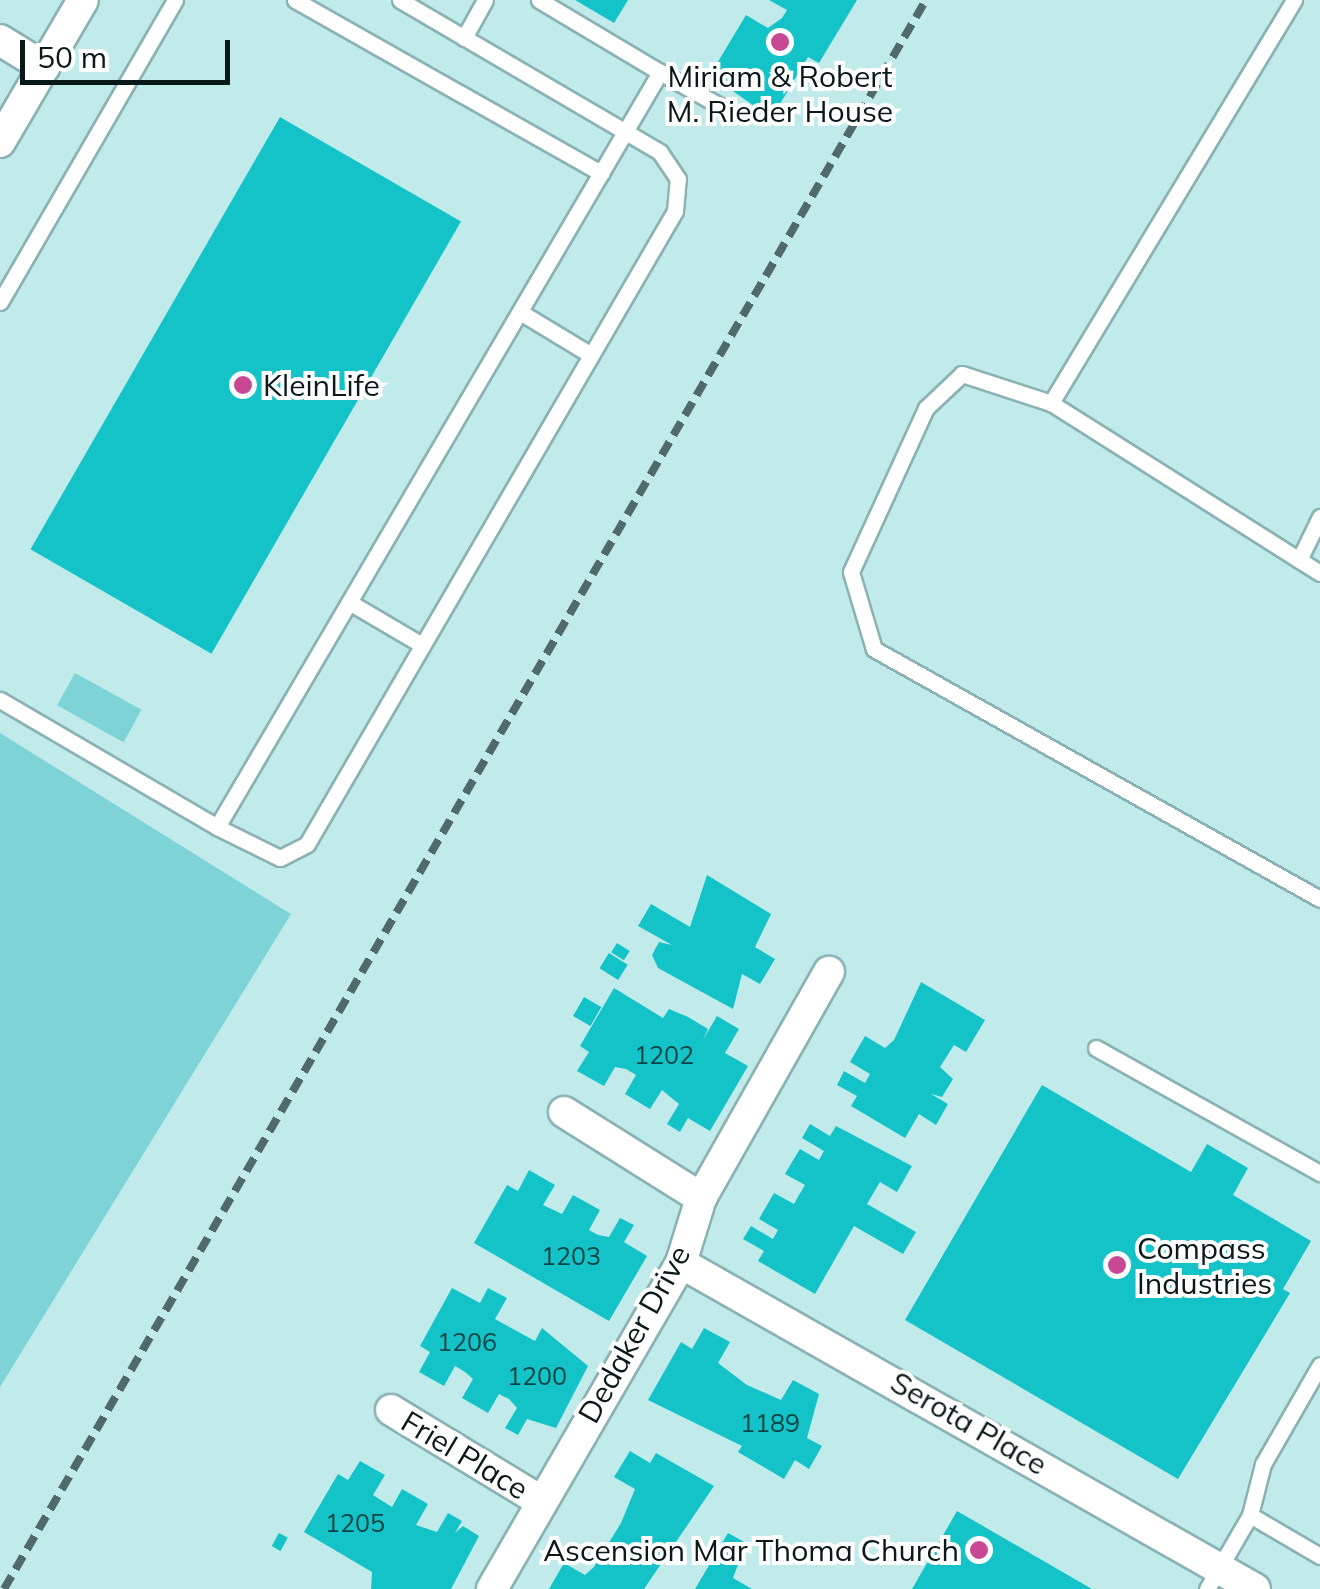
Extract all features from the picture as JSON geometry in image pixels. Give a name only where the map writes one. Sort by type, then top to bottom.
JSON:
[{"type":"street","points":[[0,142],[83,0]]},
{"type":"street","points":[[0,40],[44,67]]},
{"type":"street","name":"Dedaker Drive","points":[[492,1589],[539,1500],[680,1263],[701,1198],[829,972]]},
{"type":"street","points":[[564,1112],[701,1198]]},
{"type":"street","name":"Serota Place","points":[[680,1263],[1212,1579],[1255,1589]]},
{"type":"street","name":"Friel Place","points":[[391,1410],[539,1500]]},
{"type":"lane","points":[[0,302],[175,0]]},
{"type":"lane","points":[[295,0],[601,173]]},
{"type":"lane","points":[[0,700],[217,827],[280,858],[307,844],[674,211],[678,178],[660,152],[400,0]]},
{"type":"lane","points":[[464,38],[485,0]]},
{"type":"lane","points":[[539,0],[720,106]]},
{"type":"lane","points":[[1051,404],[1294,0]]},
{"type":"lane","points":[[217,827],[660,72]]},
{"type":"lane","points":[[520,312],[591,355]]},
{"type":"lane","points":[[1320,573],[1051,404],[962,374],[926,408],[851,572],[874,648],[1320,899]]},
{"type":"lane","points":[[1298,560],[1320,517]]},
{"type":"lane","points":[[349,602],[422,645]]},
{"type":"lane","points":[[1096,1048],[1320,1173]]},
{"type":"lane","points":[[1212,1579],[1250,1515],[1263,1464],[1320,1365]]},
{"type":"lane","points":[[1250,1515],[1320,1556]]},
{"type":"shaded area","points":[[75,673],[141,710],[124,742],[57,705]]},
{"type":"shaded area","points":[[0,733],[291,914],[0,1387]]},
{"type":"building","name":"Miriam & Robert M. Rieder House","points":[[575,0],[628,0],[614,23]]},
{"type":"building","name":"Miriam & Robert M. Rieder House","points":[[769,0],[857,0],[819,63],[808,57],[777,109],[769,104],[764,113],[710,75],[746,15],[768,28],[782,18],[787,10]]},
{"type":"building","name":"KleinLife","points":[[280,117],[461,221],[211,654],[31,549]]},
{"type":"building","points":[[707,875],[771,914],[755,947],[775,959],[760,984],[742,974],[733,1009],[658,968],[652,955],[659,942],[672,945],[638,926],[651,904],[690,927]]},
{"type":"building","points":[[617,943],[630,951],[624,960],[611,952]]},
{"type":"building","points":[[609,953],[628,965],[618,980],[599,968]]},
{"type":"building","points":[[921,982],[985,1020],[966,1052],[954,1045],[940,1067],[953,1079],[942,1097],[931,1094],[948,1104],[936,1125],[919,1114],[905,1138],[851,1106],[857,1096],[837,1085],[844,1071],[865,1083],[870,1074],[850,1062],[865,1036],[885,1048],[894,1040]]},
{"type":"building","points":[[614,988],[663,1018],[669,1009],[688,1017],[708,1029],[703,1040],[717,1016],[739,1029],[725,1053],[748,1066],[710,1131],[688,1118],[680,1132],[667,1124],[679,1104],[662,1090],[650,1109],[625,1094],[636,1075],[626,1069],[615,1067],[604,1086],[577,1071],[589,1052],[580,1046]]},
{"type":"building","points":[[584,997],[601,1007],[590,1026],[573,1016]]},
{"type":"building","name":"Compass Industries","points":[[1042,1085],[1191,1172],[1207,1144],[1248,1168],[1233,1195],[1311,1241],[1283,1289],[1290,1293],[1178,1479],[905,1320]]},
{"type":"building","points":[[810,1124],[830,1136],[836,1126],[912,1166],[897,1192],[880,1182],[867,1204],[916,1232],[903,1254],[854,1226],[815,1294],[758,1261],[764,1251],[743,1239],[751,1226],[773,1239],[778,1230],[759,1219],[774,1193],[794,1204],[805,1185],[785,1174],[800,1149],[819,1160],[824,1151],[802,1138]]},
{"type":"building","points":[[529,1170],[555,1185],[543,1205],[562,1214],[573,1195],[600,1210],[589,1230],[598,1235],[609,1237],[620,1218],[634,1225],[624,1242],[647,1256],[609,1321],[474,1243],[507,1185],[518,1191]]},
{"type":"building","points":[[452,1288],[480,1303],[488,1288],[507,1298],[495,1319],[535,1341],[542,1328],[588,1366],[556,1428],[527,1419],[518,1435],[505,1428],[517,1408],[509,1399],[499,1394],[488,1413],[462,1398],[473,1379],[455,1366],[444,1386],[419,1372],[430,1352],[420,1346]]},
{"type":"building","points":[[704,1328],[730,1342],[718,1363],[747,1385],[781,1400],[793,1380],[819,1394],[807,1438],[822,1446],[809,1469],[795,1460],[784,1479],[738,1452],[742,1446],[648,1400],[681,1342],[692,1349]]},
{"type":"building","points":[[630,1451],[650,1463],[656,1453],[714,1486],[644,1589],[549,1589],[564,1563],[585,1575],[594,1567],[621,1523],[635,1489],[614,1477]]},
{"type":"building","points":[[360,1461],[385,1475],[373,1495],[392,1507],[402,1489],[428,1504],[416,1525],[437,1532],[448,1513],[462,1521],[455,1533],[463,1526],[479,1536],[451,1589],[371,1589],[372,1572],[304,1532],[338,1474],[348,1480]]},
{"type":"building","name":"Ascension Mar Thoma Church","points":[[957,1511],[1092,1589],[912,1589]]},
{"type":"building","points":[[279,1533],[288,1538],[280,1551],[272,1546]]},
{"type":"building","points":[[728,1533],[746,1543],[733,1578],[752,1589],[695,1589]]},
{"type":"railway","points":[[4,1589],[926,0]]},
{"type":"place","name":"Miriam & Robert M. Rieder House","points":[[780,42]]},
{"type":"place","name":"KleinLife","points":[[243,385]]},
{"type":"place","name":"Compass Industries","points":[[1117,1265]]},
{"type":"place","name":"Ascension Mar Thoma Church","points":[[979,1550]]}]
